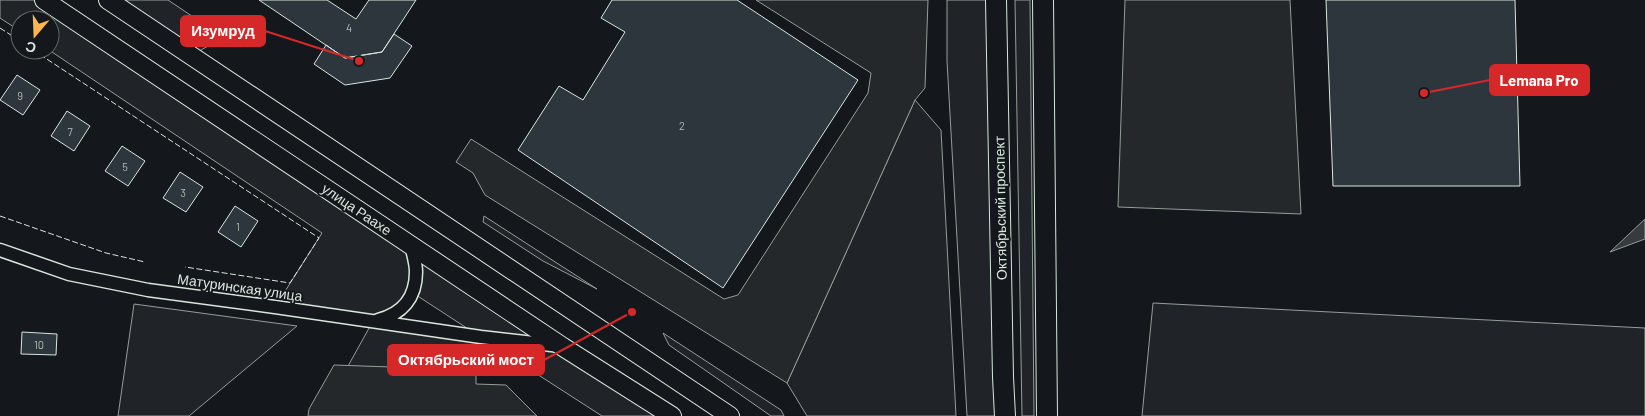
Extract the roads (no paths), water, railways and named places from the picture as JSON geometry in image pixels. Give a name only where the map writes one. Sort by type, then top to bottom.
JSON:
[{"type":"main road","name":"улица Раахе","points":[[44,0],[563,347],[672,416]]},
{"type":"main road","points":[[108,0],[730,416]]},
{"type":"main road","name":"Октябрьский проспект","points":[[996,0],[1005,416]]},
{"type":"main road","points":[[1042,0],[1047,416]]},
{"type":"main road","points":[[994,416],[990,327],[1002,308]]},
{"type":"street","points":[[374,321],[391,316],[402,309],[412,293],[416,271],[411,245]]},
{"type":"street","name":"Матуринская улица","points":[[0,250],[69,274],[148,290],[374,321],[480,338],[563,347]]},
{"type":"place","name":"Изумруд","points":[[359,61]]},
{"type":"place","name":"Lemana Pro","points":[[1424,93]]},
{"type":"place","name":"Октябрьский мост","points":[[632,312]]}]
